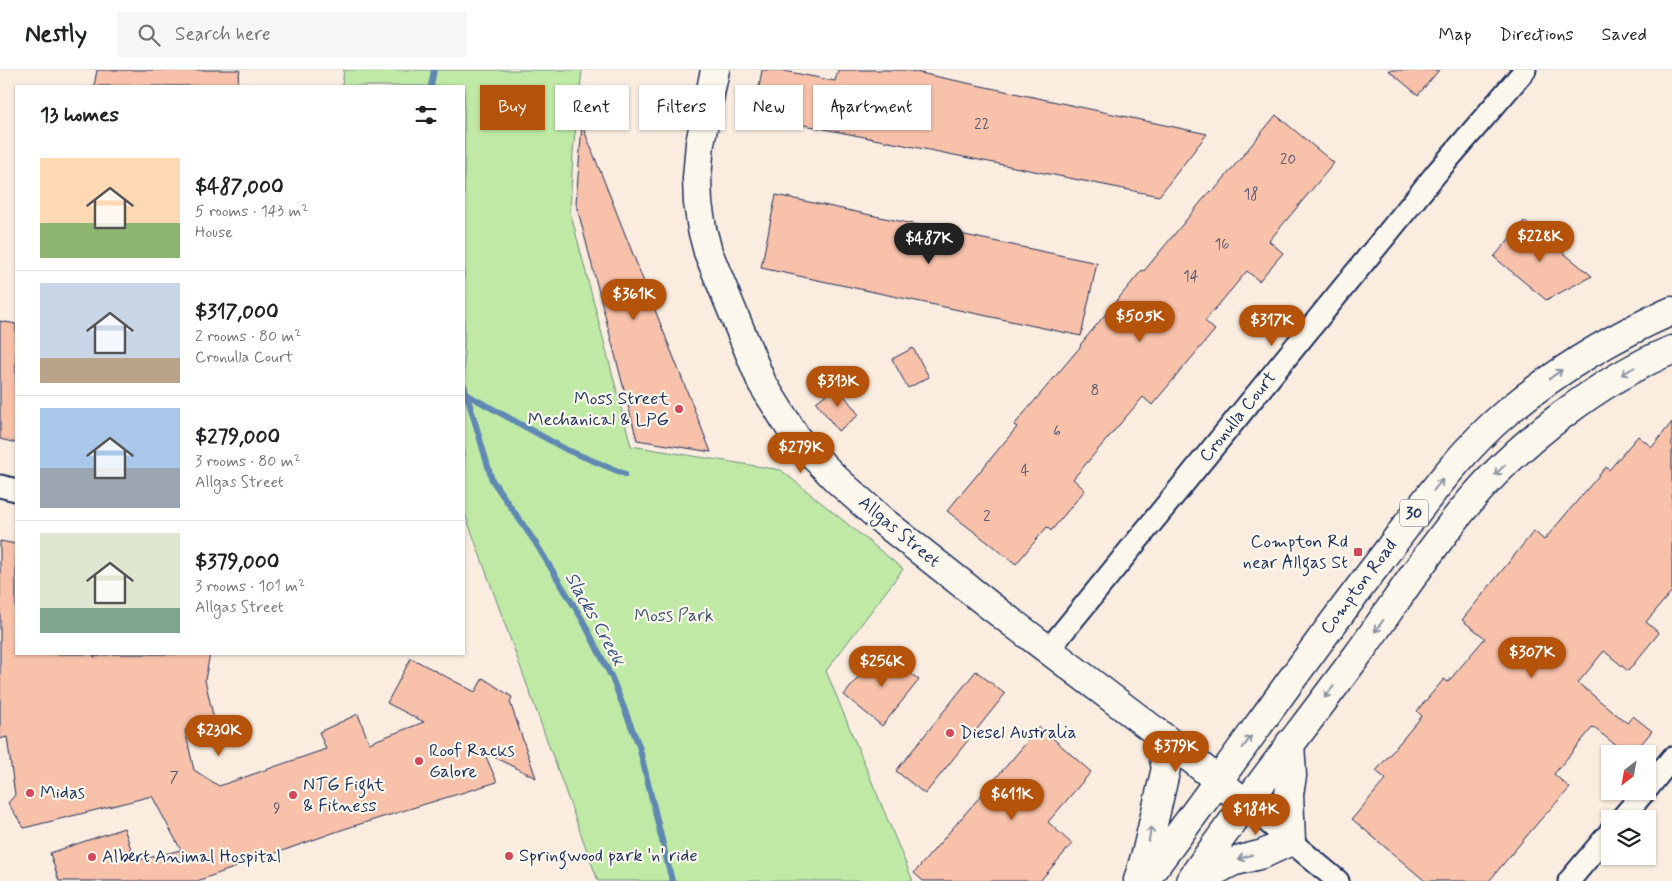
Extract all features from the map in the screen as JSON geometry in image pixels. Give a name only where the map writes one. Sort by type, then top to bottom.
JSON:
[{"type":"main road","name":"Allgas Street","points":[[715,70],[700,143],[698,204],[708,252],[762,383],[797,440],[837,480],[884,522],[967,588],[1158,733],[1245,803]]},
{"type":"main road","name":"Compton Road","points":[[1144,881],[1317,642],[1416,511],[1472,446],[1506,413],[1578,359],[1639,325],[1672,311]]},
{"type":"main road","name":"Compton Road","points":[[1190,881],[1245,803],[1358,654],[1446,530],[1478,492],[1534,440],[1570,410],[1609,382],[1651,358],[1672,350]]},
{"type":"main road","points":[[1137,881],[1147,850],[1166,768],[1158,733]]},
{"type":"main road","points":[[1196,881],[1232,862],[1263,854],[1291,841],[1289,794],[1292,776],[1290,743]]},
{"type":"street","name":"Cronulla Court","points":[[1049,649],[1439,170],[1525,70]]},
{"type":"street","points":[[0,486],[15,490]]},
{"type":"street","points":[[1656,778],[1672,758]]},
{"type":"street","points":[[1629,810],[1637,800]]},
{"type":"street","points":[[1245,803],[1338,881]]},
{"type":"street","points":[[1569,881],[1601,843]]},
{"type":"green space","name":"Moss Park","points":[[344,70],[582,70],[580,85],[555,85],[555,130],[575,130],[570,211],[631,446],[781,470],[903,569],[826,671],[913,881],[598,881],[465,514],[465,85],[342,85]]},
{"type":"building","points":[[97,70],[240,70],[237,85],[94,85]]},
{"type":"building","points":[[762,70],[779,70],[835,81],[838,70],[906,70],[1207,134],[1159,196],[829,130],[931,130],[931,85],[813,85],[813,127],[803,125],[803,85],[759,85]]},
{"type":"building","points":[[1388,70],[1439,70],[1418,95]]},
{"type":"building","points":[[1276,115],[1334,163],[1269,241],[1283,253],[1259,281],[1247,271],[1205,321],[1215,330],[1152,405],[1143,397],[1073,479],[1085,490],[1051,531],[1047,527],[1016,564],[947,511],[1017,427],[1014,425],[1142,270],[1144,271],[1210,191],[1212,193]]},
{"type":"building","points":[[582,130],[584,130],[711,452],[637,440],[576,203]]},
{"type":"building","points":[[776,195],[1097,263],[1081,336],[761,268]]},
{"type":"building","points":[[1524,221],[1592,276],[1546,300],[1494,257]]},
{"type":"building","points":[[0,321],[15,324],[15,443],[0,439]]},
{"type":"building","points":[[913,348],[929,377],[908,388],[892,359]]},
{"type":"building","points":[[837,386],[859,415],[838,431],[816,402]]},
{"type":"building","points":[[1672,422],[1672,591],[1646,622],[1659,633],[1628,671],[1604,651],[1578,683],[1627,723],[1633,716],[1652,731],[1640,745],[1616,745],[1593,727],[1554,774],[1570,788],[1541,819],[1489,881],[1425,881],[1352,819],[1386,779],[1376,771],[1422,716],[1417,711],[1444,679],[1448,682],[1485,638],[1462,620],[1534,531],[1544,540],[1606,467],[1609,470],[1638,436],[1652,447]]},
{"type":"building","points":[[0,541],[15,544],[15,655],[93,655],[94,657],[106,655],[210,655],[205,680],[215,724],[185,730],[194,770],[219,786],[326,749],[319,732],[358,714],[369,743],[424,722],[387,703],[411,658],[475,692],[483,678],[512,697],[510,702],[536,778],[484,752],[497,782],[344,829],[197,881],[59,881],[50,853],[124,828],[135,861],[181,850],[152,796],[24,828],[8,803],[15,795],[7,737],[0,739]]},
{"type":"building","points":[[881,650],[919,680],[882,726],[844,695]]},
{"type":"building","name":"Diesel Australia","points":[[976,671],[1005,694],[925,794],[896,771]]},
{"type":"building","points":[[1040,727],[1091,772],[1048,822],[1072,844],[1040,881],[923,881],[914,873]]},
{"type":"waterway","name":"Slacks Creek","points":[[431,85],[434,70]]},
{"type":"waterway","name":"Slacks Creek","points":[[465,388],[492,480],[535,542],[582,619],[612,678],[639,746],[672,881]]},
{"type":"waterway","points":[[466,394],[567,450],[625,474]]},
{"type":"place","name":"Moss Street Mechanical & LPG","points":[[679,409]]},
{"type":"place","name":"Compton Rd near Allgas St","points":[[1358,552]]},
{"type":"place","name":"Diesel Australia","points":[[950,733]]},
{"type":"place","name":"Roof Racks Galore","points":[[419,761]]},
{"type":"place","name":"Midas","points":[[30,793]]},
{"type":"place","name":"NTG Fight & Fitness","points":[[293,795]]},
{"type":"place","name":"Springwood park 'n' ride","points":[[509,856]]},
{"type":"place","name":"Albert Animal Hospital","points":[[92,857]]}]
